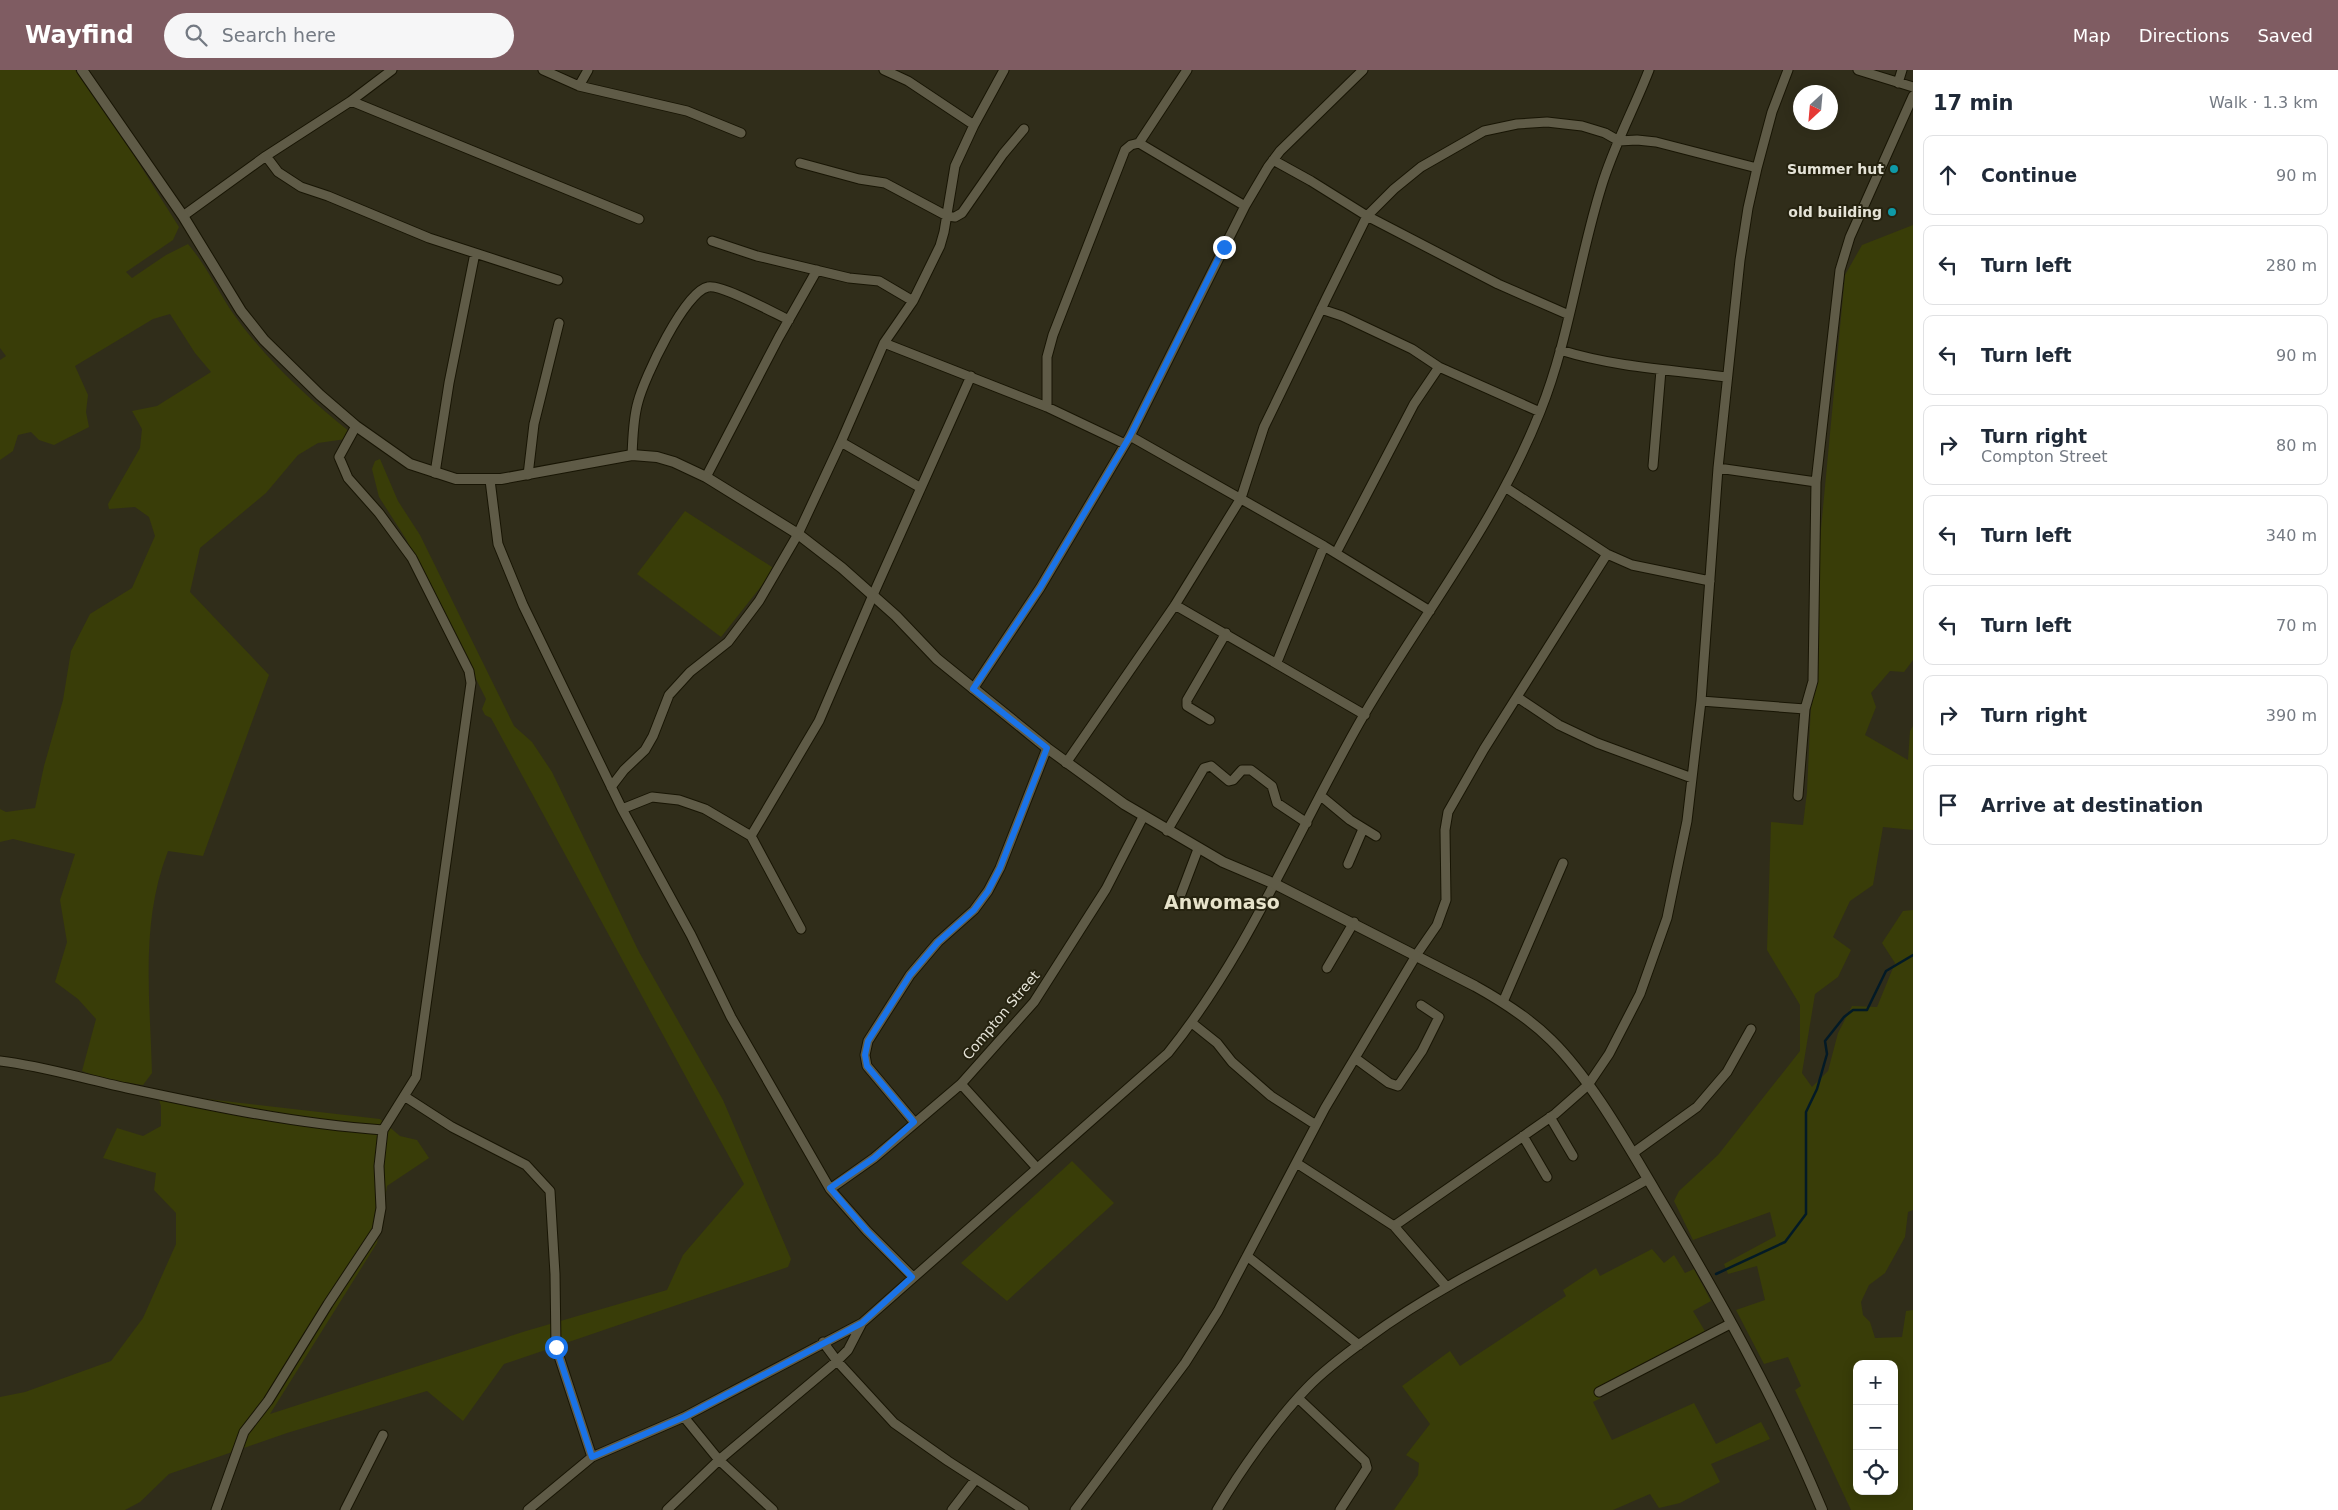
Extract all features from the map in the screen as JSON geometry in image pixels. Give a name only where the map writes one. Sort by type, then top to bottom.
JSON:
[{"type":"street","points":[[82,70],[183,216],[241,311],[264,340],[320,395],[356,426],[410,464],[456,479],[490,480],[528,475],[632,455],[657,457],[674,462],[706,477],[798,534],[873,595],[937,659],[973,689],[1066,763],[1143,816],[1223,862],[1275,884],[1417,954],[1503,1002],[1552,1040],[1588,1085],[1633,1153],[1693,1255],[1788,1430],[1822,1510]]},
{"type":"street","points":[[183,216],[266,156],[351,101],[392,70]]},
{"type":"street","points":[[544,70],[579,86],[687,112],[741,133]]},
{"type":"street","points":[[579,86],[588,70]]},
{"type":"street","points":[[884,70],[908,81],[974,125]]},
{"type":"street","points":[[611,787],[624,770],[645,750],[653,736],[669,695],[690,672],[728,642],[758,601],[798,534],[884,343],[913,301],[940,246],[955,166],[974,125],[1004,70]]},
{"type":"street","points":[[1139,144],[1187,70]]},
{"type":"street","points":[[973,689],[1040,588],[1128,440],[1245,206],[1273,160],[1363,70]]},
{"type":"street","points":[[528,1510],[592,1457],[684,1417],[862,1323],[1168,1053],[1192,1022],[1275,884],[1365,714],[1471,548],[1505,487],[1540,412],[1560,350],[1601,186],[1649,70]]},
{"type":"street","points":[[1394,1226],[1550,1117],[1588,1085],[1609,1054],[1640,994],[1667,918],[1687,821],[1701,701],[1718,468],[1740,260],[1748,208],[1757,168],[1772,112],[1788,70]]},
{"type":"street","points":[[1858,70],[1913,87]]},
{"type":"street","points":[[1898,82],[1902,70]]},
{"type":"street","points":[[1798,796],[1805,709],[1813,681],[1816,482],[1840,270],[1850,237],[1913,96]]},
{"type":"street","points":[[351,101],[638,219]]},
{"type":"street","points":[[1066,763],[1175,605],[1241,498],[1264,427],[1367,216],[1421,166],[1484,131],[1517,124],[1547,122],[1582,126],[1605,133],[1620,141],[1656,142],[1757,168]]},
{"type":"street","points":[[800,163],[859,180],[885,183],[947,216],[955,217],[962,213],[992,169],[1024,129]]},
{"type":"street","points":[[1047,407],[1047,357],[1053,335],[1121,157],[1131,145],[1139,144],[1245,206]]},
{"type":"street","points":[[266,156],[278,172],[301,187],[328,196],[429,238],[558,280]]},
{"type":"street","points":[[1273,160],[1312,181],[1367,216],[1498,284],[1569,315]]},
{"type":"street","points":[[712,241],[757,256],[849,278],[879,281],[913,301]]},
{"type":"street","points":[[435,473],[449,383],[475,253]]},
{"type":"street","points":[[706,477],[817,270]]},
{"type":"street","points":[[632,455],[638,402],[647,375],[678,318],[700,290],[709,286],[722,289],[789,320]]},
{"type":"street","points":[[1321,309],[1342,316],[1412,349],[1439,367],[1540,412]]},
{"type":"street","points":[[528,475],[534,424],[559,323]]},
{"type":"street","points":[[884,343],[1128,440],[1241,498],[1336,553],[1430,611]]},
{"type":"street","points":[[1560,350],[1588,359],[1661,370],[1727,377]]},
{"type":"street","points":[[1336,553],[1414,404],[1439,367]]},
{"type":"street","points":[[1653,466],[1661,370]]},
{"type":"street","points":[[752,836],[819,721],[971,376]]},
{"type":"street","points":[[216,1510],[244,1432],[268,1401],[328,1304],[377,1230],[381,1208],[379,1166],[383,1130],[416,1077],[471,683],[469,671],[412,558],[379,512],[348,478],[343,469],[339,457],[356,426]]},
{"type":"street","points":[[841,442],[921,488]]},
{"type":"street","points":[[1718,468],[1816,482]]},
{"type":"street","points":[[490,480],[498,544],[507,567],[611,787],[691,935],[731,1017],[830,1188],[867,1231],[912,1277]]},
{"type":"street","points":[[1505,487],[1607,554],[1632,565],[1710,581]]},
{"type":"street","points":[[1277,662],[1324,546]]},
{"type":"street","points":[[1074,1510],[1185,1363],[1218,1311],[1298,1164],[1316,1125],[1417,954],[1437,925],[1445,907],[1445,830],[1448,812],[1459,791],[1607,554]]},
{"type":"street","points":[[1175,605],[1365,714]]},
{"type":"street","points":[[1210,720],[1187,706],[1188,700],[1226,633]]},
{"type":"street","points":[[1517,697],[1559,725],[1597,743],[1692,778]]},
{"type":"street","points":[[1701,701],[1805,709]]},
{"type":"street","points":[[914,1122],[867,1066],[865,1055],[868,1041],[910,975],[938,942],[974,910],[988,891],[1000,868],[1047,748]]},
{"type":"street","points":[[1167,831],[1204,768],[1210,766],[1229,781],[1233,780],[1242,770],[1251,770],[1272,786],[1277,803],[1307,823]]},
{"type":"street","points":[[1322,796],[1363,829],[1376,836]]},
{"type":"street","points":[[622,809],[652,797],[679,800],[705,809],[752,836],[801,929]]},
{"type":"street","name":"Compton Street","points":[[830,1188],[874,1158],[914,1122],[961,1084],[1034,1002],[1106,889],[1143,816]]},
{"type":"street","points":[[1348,864],[1363,829]]},
{"type":"street","points":[[1180,894],[1198,849]]},
{"type":"street","points":[[1503,1002],[1563,863]]},
{"type":"street","points":[[1327,968],[1354,922]]},
{"type":"street","points":[[1355,1058],[1389,1083],[1398,1086],[1422,1051],[1439,1017],[1421,1005]]},
{"type":"street","points":[[1192,1022],[1217,1043],[1232,1062],[1271,1096],[1316,1125]]},
{"type":"street","points":[[1633,1153],[1697,1107],[1727,1072],[1751,1028]]},
{"type":"street","points":[[0,1061],[64,1072],[128,1088],[248,1113],[312,1124],[383,1130]]},
{"type":"street","points":[[961,1084],[1037,1168]]},
{"type":"street","points":[[404,1096],[452,1127],[526,1165],[550,1191],[555,1274],[556,1347],[592,1457]]},
{"type":"street","points":[[1550,1117],[1573,1156]]},
{"type":"street","points":[[1523,1136],[1547,1178]]},
{"type":"street","points":[[1298,1164],[1394,1226],[1446,1286]]},
{"type":"street","points":[[1217,1510],[1237,1479],[1298,1398],[1329,1368],[1396,1318],[1446,1286],[1592,1211],[1648,1179]]},
{"type":"street","points":[[1247,1256],[1359,1345]]},
{"type":"street","points":[[667,1510],[719,1460],[837,1361],[848,1350],[862,1323]]},
{"type":"street","points":[[1599,1392],[1730,1324]]},
{"type":"street","points":[[823,1342],[837,1361],[894,1422],[975,1480],[1024,1510]]},
{"type":"street","points":[[1298,1398],[1365,1461],[1367,1468],[1340,1510]]},
{"type":"street","points":[[684,1417],[719,1460],[773,1510]]},
{"type":"street","points":[[345,1510],[383,1434]]},
{"type":"street","points":[[952,1510],[975,1480]]},
{"type":"green space","points":[[0,70],[75,70],[111,119],[179,227],[173,240],[126,272],[132,278],[166,255],[188,244],[230,309],[256,343],[301,390],[350,432],[346,439],[318,443],[298,455],[266,493],[200,548],[190,592],[269,675],[203,856],[168,851],[159,878],[153,905],[149,960],[152,1073],[143,1085],[108,1080],[82,1071],[96,1019],[78,999],[55,982],[67,942],[60,900],[75,854],[13,839],[0,842],[0,809],[6,812],[35,808],[44,766],[63,700],[71,651],[90,614],[132,588],[155,536],[149,517],[135,507],[109,509],[108,504],[140,448],[142,429],[132,411],[157,406],[211,372],[195,353],[170,314],[153,319],[75,366],[88,395],[86,412],[89,427],[54,445],[39,440],[31,432],[18,435],[13,451],[0,460],[0,360],[6,356],[0,348]]},
{"type":"green space","points":[[1913,225],[1913,660],[1904,672],[1890,671],[1871,693],[1876,707],[1865,735],[1908,760],[1910,731],[1913,726],[1913,830],[1883,827],[1873,885],[1850,901],[1833,937],[1851,950],[1838,977],[1815,994],[1802,1073],[1812,1087],[1828,1071],[1838,1033],[1852,1006],[1877,1007],[1895,963],[1882,943],[1903,911],[1913,910],[1913,1210],[1908,1212],[1905,1237],[1885,1273],[1869,1285],[1861,1302],[1863,1315],[1870,1322],[1875,1338],[1902,1337],[1906,1311],[1913,1310],[1913,1510],[1851,1510],[1795,1390],[1801,1386],[1788,1357],[1764,1364],[1736,1310],[1765,1300],[1757,1266],[1728,1274],[1724,1264],[1776,1236],[1770,1212],[1693,1240],[1674,1201],[1679,1191],[1718,1155],[1800,1051],[1800,1005],[1767,950],[1771,822],[1803,825],[1807,792],[1817,571],[1845,275],[1862,245]]},
{"type":"green space","points":[[380,459],[398,501],[420,535],[514,726],[532,742],[552,772],[639,952],[723,1100],[791,1259],[788,1267],[504,1364],[463,1421],[427,1391],[287,1433],[169,1474],[140,1502],[125,1510],[0,1510],[0,1397],[25,1392],[111,1361],[143,1318],[176,1244],[176,1213],[154,1190],[156,1173],[103,1158],[117,1128],[143,1136],[161,1126],[161,1106],[159,1100],[164,1094],[380,1119],[400,1136],[417,1140],[429,1158],[387,1186],[377,1243],[270,1414],[526,1331],[667,1290],[683,1255],[744,1184],[491,718],[485,715],[482,709],[486,699],[406,539],[379,497],[372,469],[375,461]]},
{"type":"green space","points":[[685,511],[775,569],[721,637],[637,574]]},
{"type":"green space","points":[[1072,1161],[1114,1203],[1007,1301],[961,1263]]},
{"type":"green space","points":[[1652,1249],[1664,1263],[1674,1255],[1685,1273],[1694,1269],[1711,1301],[1693,1311],[1706,1333],[1597,1389],[1601,1398],[1593,1402],[1612,1440],[1694,1403],[1716,1444],[1761,1422],[1770,1439],[1711,1464],[1720,1482],[1680,1503],[1659,1508],[1650,1494],[1613,1510],[1394,1510],[1418,1475],[1419,1463],[1406,1455],[1430,1424],[1402,1386],[1450,1351],[1460,1366],[1566,1296],[1563,1290],[1596,1268],[1600,1276]]},
{"type":"waterway","points":[[1716,1274],[1785,1242],[1806,1214],[1806,1112],[1817,1089],[1827,1054],[1825,1041],[1844,1017],[1853,1010],[1867,1010],[1886,971],[1913,955]]},
{"type":"place","name":"Summer hut","points":[[1894,169]]},
{"type":"place","name":"old building","points":[[1892,212]]},
{"type":"district","name":"Anwomaso","points":[[1222,902]]},
{"type":"route","points":[[556,1347],[592,1457],[684,1417],[862,1323],[912,1277],[867,1231],[830,1188],[874,1158],[914,1122],[867,1066],[865,1055],[868,1041],[910,975],[938,942],[974,910],[988,891],[1000,868],[1047,748],[973,689],[1040,588],[1130,436],[1224,247]]}]
